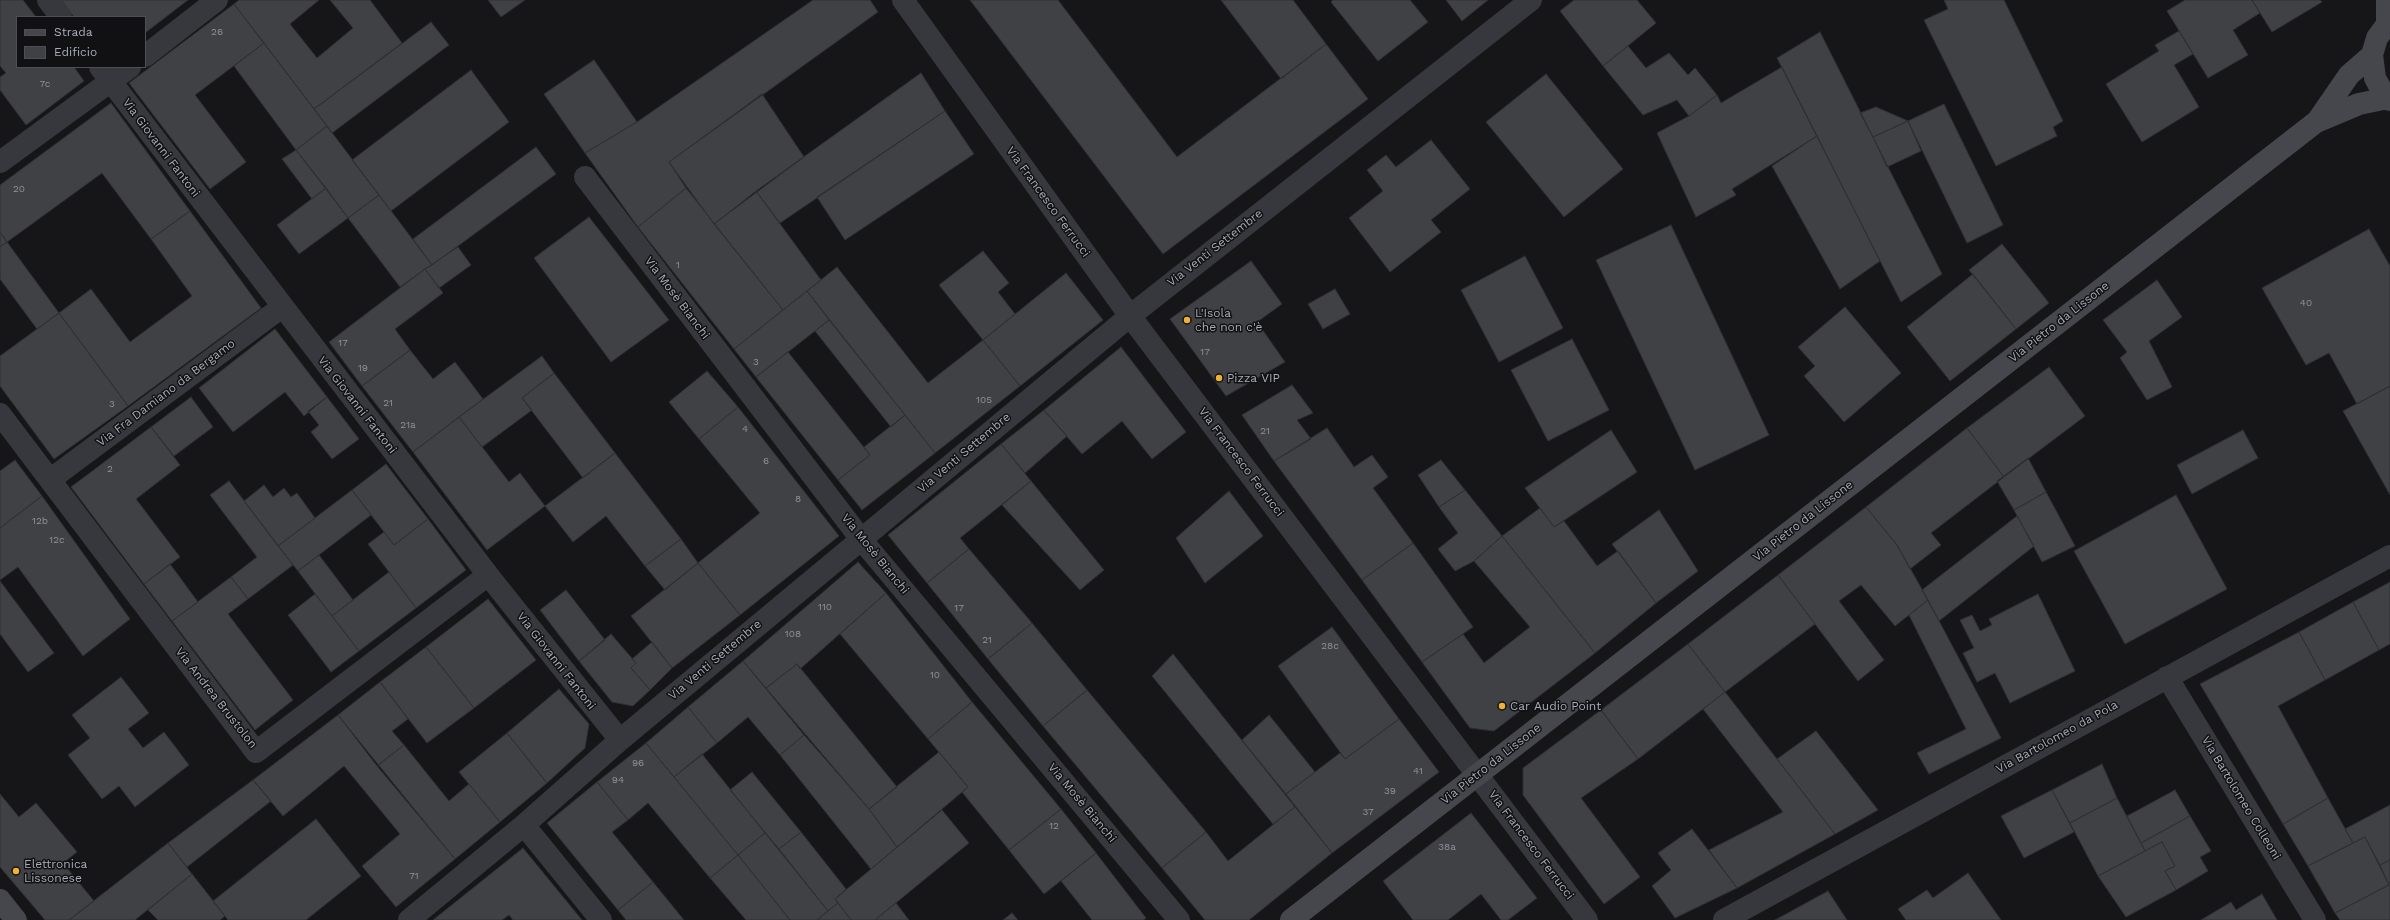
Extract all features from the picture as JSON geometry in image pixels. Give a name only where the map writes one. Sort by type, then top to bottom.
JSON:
[{"type":"street","points":[[48,0],[60,16]]},
{"type":"street","points":[[146,55],[217,0]]},
{"type":"street","name":"Via Francesco Ferrucci","points":[[902,0],[1130,316],[1587,920]]},
{"type":"street","name":"Via Venti Settembre","points":[[409,920],[524,825],[620,740],[1130,316],[1531,0]]},
{"type":"street","points":[[2387,0],[2388,22],[2377,38],[2372,55],[2375,78],[2389,99]]},
{"type":"street","name":"Via Pietro da Lissone","points":[[2316,122],[2349,75],[2372,55]]},
{"type":"street","points":[[0,162],[106,74],[127,68]]},
{"type":"street","name":"Via Giovanni Fantoni","points":[[106,74],[282,307],[488,575],[620,740]]},
{"type":"street","name":"Via Pietro da Lissone","points":[[1291,920],[2316,122],[2359,104],[2389,99]]},
{"type":"street","name":"Via Mosè Bianchi","points":[[585,177],[861,539],[1179,920]]},
{"type":"street","name":"Via Fra Damiano da Bergamo","points":[[51,479],[282,307]]},
{"type":"street","name":"Via Andrea Brustolon","points":[[0,414],[51,479],[256,752],[488,575]]},
{"type":"street","name":"Via Bartolomeo da Pola","points":[[1724,920],[2167,676],[2390,556]]},
{"type":"street","name":"Via Bartolomeo Colleoni","points":[[2167,676],[2315,920]]},
{"type":"street","points":[[524,825],[601,920]]},
{"type":"street","points":[[0,900],[16,920]]},
{"type":"building","points":[[0,0],[23,0],[35,16],[16,16],[16,68],[75,68],[84,81],[26,125],[0,90],[0,77],[6,73],[0,66]]},
{"type":"building","points":[[61,0],[188,0],[146,32],[146,16],[73,16]]},
{"type":"building","points":[[239,0],[319,0],[290,24],[317,58],[353,28],[330,0],[370,0],[402,43],[314,109],[234,4]]},
{"type":"building","points":[[488,0],[525,0],[501,17]]},
{"type":"building","points":[[813,0],[870,0],[878,12],[669,162],[686,188],[638,227],[585,153],[637,122]]},
{"type":"building","points":[[970,0],[1058,0],[1177,157],[1326,44],[1368,99],[1163,254]]},
{"type":"building","points":[[1221,0],[1293,0],[1326,44],[1281,79]]},
{"type":"building","points":[[1333,0],[1410,0],[1428,22],[1378,61],[1331,2]]},
{"type":"building","points":[[1446,0],[1488,0],[1462,21]]},
{"type":"building","points":[[1574,0],[1637,0],[1656,23],[1603,66],[1560,11]]},
{"type":"building","points":[[1944,0],[2004,0],[2063,121],[2053,127],[2057,136],[1996,166],[1924,20],[1948,9]]},
{"type":"building","points":[[2185,0],[2252,0],[2260,13],[2233,30],[2248,55],[2208,78],[2167,11]]},
{"type":"building","points":[[2252,0],[2320,0],[2322,2],[2272,32]]},
{"type":"building","points":[[234,4],[264,43],[195,95],[246,162],[210,189],[129,83]]},
{"type":"building","points":[[431,22],[449,45],[332,133],[314,109]]},
{"type":"building","points":[[2179,31],[2193,54],[2174,65],[2199,107],[2142,142],[2106,84],[2159,51],[2155,45]]},
{"type":"building","points":[[1820,32],[1942,274],[1901,302],[1777,58]]},
{"type":"building","points":[[264,43],[327,126],[296,150],[234,66]]},
{"type":"building","points":[[1628,46],[1646,68],[1669,53],[1688,75],[1695,68],[1717,95],[1689,116],[1677,100],[1643,115],[1603,66]]},
{"type":"building","points":[[594,60],[637,122],[585,153],[544,94]]},
{"type":"building","points":[[1782,67],[1817,136],[1732,189],[1736,195],[1696,217],[1657,133],[1689,116],[1717,95],[1721,103]]},
{"type":"building","points":[[471,70],[509,122],[391,211],[352,160]]},
{"type":"building","points":[[921,73],[945,111],[780,223],[756,191]]},
{"type":"building","points":[[1546,74],[1623,169],[1564,217],[1486,122]]},
{"type":"building","points":[[762,94],[804,157],[714,224],[669,162]]},
{"type":"building","points":[[111,103],[190,211],[151,239],[102,173],[7,242],[0,232],[0,185]]},
{"type":"building","points":[[1944,104],[2003,225],[1967,243],[1908,121]]},
{"type":"building","points":[[1876,107],[1908,121],[1873,137],[1860,113]]},
{"type":"building","points":[[945,111],[974,154],[845,240],[817,197]]},
{"type":"building","points":[[1908,121],[1921,151],[1887,167],[1873,137]]},
{"type":"building","points":[[327,126],[379,195],[348,218],[296,150]]},
{"type":"building","points":[[1817,136],[1880,261],[1840,289],[1772,166]]},
{"type":"building","points":[[1431,140],[1470,189],[1431,220],[1441,232],[1390,272],[1349,218],[1383,191],[1367,170],[1386,155],[1396,167]]},
{"type":"building","points":[[536,147],[556,174],[432,265],[413,239]]},
{"type":"building","points":[[296,150],[326,188],[312,199],[282,159]]},
{"type":"building","points":[[326,188],[348,218],[299,254],[277,225]]},
{"type":"building","points":[[686,188],[783,310],[734,349],[638,227]]},
{"type":"building","points":[[756,191],[821,280],[783,310],[714,224]]},
{"type":"building","points":[[379,195],[432,265],[400,287],[348,218]]},
{"type":"building","points":[[190,211],[261,308],[128,406],[59,313],[91,289],[130,342],[192,296],[151,239]]},
{"type":"building","points":[[589,217],[669,320],[611,362],[534,258]]},
{"type":"building","points":[[1671,225],[1769,435],[1695,470],[1596,260]]},
{"type":"building","points":[[2369,229],[2390,266],[2390,386],[2357,404],[2329,353],[2306,365],[2262,288]]},
{"type":"building","points":[[0,232],[7,242],[0,247]]},
{"type":"building","points":[[7,242],[59,313],[37,329],[0,279],[0,247]]},
{"type":"building","points":[[2002,244],[2049,303],[2016,329],[1969,270]]},
{"type":"building","points":[[458,247],[471,265],[439,288],[425,269]]},
{"type":"building","points":[[983,251],[1009,283],[998,292],[1015,314],[983,340],[939,285]]},
{"type":"building","points":[[1525,256],[1563,328],[1499,362],[1461,290]]},
{"type":"building","points":[[1251,261],[1282,304],[1257,322],[1285,362],[1226,396],[1170,319]]},
{"type":"building","points":[[837,267],[928,383],[983,340],[1020,386],[935,453],[807,291]]},
{"type":"building","points":[[425,269],[443,293],[395,329],[410,350],[362,386],[329,342]]},
{"type":"building","points":[[1066,273],[1103,320],[1020,386],[983,340]]},
{"type":"building","points":[[1973,274],[2016,329],[1950,381],[1907,327]]},
{"type":"building","points":[[2157,280],[2182,317],[2149,341],[2172,387],[2147,400],[2120,358],[2127,352],[2103,320]]},
{"type":"building","points":[[1335,289],[1350,314],[1323,329],[1308,304]]},
{"type":"building","points":[[807,291],[829,320],[756,377],[734,349]]},
{"type":"building","points":[[1845,307],[1901,373],[1844,422],[1804,376],[1815,366],[1798,347]]},
{"type":"building","points":[[59,313],[128,406],[54,459],[0,386],[0,356]]},
{"type":"building","points":[[829,320],[905,415],[891,427],[815,331]]},
{"type":"building","points":[[275,329],[327,397],[304,416],[285,392],[233,432],[199,388]]},
{"type":"building","points":[[1572,339],[1609,410],[1548,441],[1511,370]]},
{"type":"building","points":[[1121,347],[1186,432],[1152,459],[1122,421],[1082,454],[1044,410]]},
{"type":"building","points":[[410,350],[433,379],[455,362],[483,399],[413,452],[362,386]]},
{"type":"building","points":[[788,352],[870,455],[838,480],[756,377]]},
{"type":"building","points":[[542,356],[554,373],[522,398],[532,410],[482,447],[459,417]]},
{"type":"building","points":[[2049,367],[2085,416],[2004,477],[1967,428]]},
{"type":"building","points":[[707,371],[738,407],[699,439],[669,402]]},
{"type":"building","points":[[554,373],[615,453],[583,478],[522,398]]},
{"type":"building","points":[[1292,385],[1313,413],[1297,420],[1311,439],[1274,461],[1242,415]]},
{"type":"building","points":[[2390,386],[2390,495],[2343,411]]},
{"type":"building","points":[[191,397],[213,427],[174,456],[151,427]]},
{"type":"building","points":[[327,397],[359,439],[332,459],[311,432],[319,425],[308,411]]},
{"type":"building","points":[[738,407],[839,536],[740,615],[698,563],[760,513],[699,439]]},
{"type":"building","points":[[1044,410],[1067,436],[1025,473],[1001,444]]},
{"type":"building","points":[[905,415],[935,453],[862,510],[838,480],[870,455],[864,447]]},
{"type":"building","points":[[459,417],[509,482],[520,473],[545,506],[487,550],[413,452]]},
{"type":"building","points":[[151,427],[180,465],[136,499],[180,557],[144,584],[71,487]]},
{"type":"building","points":[[1327,428],[1354,467],[1372,455],[1388,477],[1373,488],[1413,543],[1362,580],[1274,461]]},
{"type":"building","points":[[1967,428],[2004,477],[1931,533],[1941,545],[1910,569],[1897,545],[1866,507]]},
{"type":"building","points":[[1611,430],[1637,472],[1554,527],[1525,488]]},
{"type":"building","points":[[2243,430],[2258,458],[2192,494],[2177,465]]},
{"type":"building","points":[[1001,444],[1031,481],[960,538],[969,549],[927,583],[888,535]]},
{"type":"building","points":[[615,453],[681,539],[645,566],[606,516],[573,542],[545,506]]},
{"type":"building","points":[[2028,458],[2046,492],[2014,510],[1997,481]]},
{"type":"building","points":[[15,460],[42,496],[0,528],[0,471]]},
{"type":"building","points":[[1441,460],[1465,490],[1439,507],[1418,475]]},
{"type":"building","points":[[386,464],[428,519],[394,545],[352,490]]},
{"type":"building","points":[[229,481],[293,565],[248,599],[231,577],[257,557],[210,495]]},
{"type":"building","points":[[1031,481],[1104,570],[1080,590],[1002,505]]},
{"type":"building","points":[[264,485],[273,497],[284,488],[291,497],[297,493],[315,518],[278,546],[244,501]]},
{"type":"building","points":[[352,490],[371,515],[298,571],[278,546]]},
{"type":"building","points":[[1465,490],[1502,536],[1474,561],[1455,571],[1438,549],[1458,533],[1439,507]]},
{"type":"building","points":[[1229,491],[1263,536],[1205,583],[1176,538]]},
{"type":"building","points":[[2046,492],[2075,546],[2042,562],[2014,510]]},
{"type":"building","points":[[2176,495],[2227,589],[2125,644],[2074,551]]},
{"type":"building","points":[[42,496],[130,619],[83,656],[18,567],[0,580],[0,528]]},
{"type":"building","points":[[1866,507],[1897,545],[1928,600],[1895,626],[1861,585],[1839,601],[1884,660],[1858,681],[1778,575]]},
{"type":"building","points":[[1540,508],[1554,527],[1564,521],[1597,566],[1618,551],[1656,603],[1595,653],[1502,536]]},
{"type":"building","points":[[1659,510],[1698,571],[1656,603],[1612,544]]},
{"type":"building","points":[[2017,516],[2034,546],[1939,621],[1922,590]]},
{"type":"building","points":[[428,519],[466,570],[416,608],[368,544],[384,532],[394,545]]},
{"type":"building","points":[[1502,536],[1595,653],[1494,731],[1470,728],[1422,662],[1463,634],[1484,663],[1530,627],[1474,561]]},
{"type":"building","points":[[681,539],[698,563],[665,590],[645,566]]},
{"type":"building","points":[[1413,543],[1473,627],[1422,662],[1362,580]]},
{"type":"building","points":[[969,549],[1032,623],[988,659],[927,583]]},
{"type":"building","points":[[319,555],[353,600],[332,616],[298,571]]},
{"type":"building","points":[[858,562],[886,593],[800,669],[797,664],[766,688],[743,661]]},
{"type":"building","points":[[698,563],[740,615],[672,668],[631,616]]},
{"type":"building","points":[[170,564],[198,602],[172,621],[144,584]]},
{"type":"building","points":[[389,572],[416,608],[359,651],[332,616]]},
{"type":"building","points":[[1778,575],[1815,624],[1725,692],[1688,644]]},
{"type":"building","points":[[231,577],[248,599],[228,614],[293,700],[255,730],[172,621]]},
{"type":"building","points":[[0,581],[54,653],[28,672],[0,634]]},
{"type":"building","points":[[2390,582],[2390,644],[2379,650],[2353,602]]},
{"type":"building","points":[[566,590],[605,640],[579,661],[540,610]]},
{"type":"building","points":[[886,593],[972,702],[928,739],[840,634]]},
{"type":"building","points":[[315,594],[359,651],[331,672],[288,615]]},
{"type":"building","points":[[2038,594],[2075,671],[2010,703],[1995,673],[1977,682],[1963,653],[1974,648],[1960,620],[1972,615],[1980,631],[1992,625],[1989,619]]},
{"type":"building","points":[[488,599],[536,660],[474,708],[426,647]]},
{"type":"building","points":[[1928,600],[2001,738],[1929,774],[1917,753],[1966,729],[1909,615]]},
{"type":"building","points":[[2353,602],[2379,650],[2325,680],[2299,632]]},
{"type":"building","points":[[1032,623],[1087,690],[1043,726],[988,659]]},
{"type":"building","points":[[1332,627],[1399,719],[1345,759],[1278,666]]},
{"type":"building","points":[[2299,632],[2325,680],[2278,706],[2328,798],[2283,824],[2200,684]]},
{"type":"building","points":[[611,634],[636,663],[631,668],[650,690],[633,706],[612,702],[579,661]]},
{"type":"building","points":[[652,642],[672,668],[650,690],[631,668],[636,663],[632,659]]},
{"type":"building","points":[[1688,644],[1725,692],[1638,759],[1601,710]]},
{"type":"building","points":[[426,647],[474,708],[427,743],[380,682]]},
{"type":"building","points":[[1173,654],[1295,807],[1273,824],[1152,676]]},
{"type":"building","points":[[743,661],[804,735],[780,755],[748,717],[717,743],[688,707]]},
{"type":"building","points":[[797,664],[897,787],[869,809],[766,688]]},
{"type":"building","points":[[121,677],[149,713],[128,729],[143,748],[164,732],[189,765],[135,807],[119,786],[102,799],[68,755],[90,738],[72,715]]},
{"type":"building","points":[[380,682],[408,719],[392,731],[404,745],[377,766],[338,715]]},
{"type":"building","points":[[559,689],[589,724],[585,748],[547,783],[507,733]]},
{"type":"building","points":[[1087,690],[1206,832],[1162,868],[1043,726]]},
{"type":"building","points":[[1725,692],[1835,834],[1737,888],[1709,850],[1783,812],[1703,709]]},
{"type":"building","points":[[972,702],[1061,809],[1009,850],[962,792],[968,787],[928,739]]},
{"type":"building","points":[[688,707],[717,743],[674,777],[646,743]]},
{"type":"building","points":[[1601,710],[1638,759],[1581,798],[1640,877],[1604,904],[1523,795],[1523,768]]},
{"type":"building","points":[[338,715],[455,859],[396,907],[362,866],[400,834],[344,766],[283,816],[253,780]]},
{"type":"building","points":[[1269,715],[1315,772],[1286,794],[1242,740]]},
{"type":"building","points":[[1399,719],[1439,772],[1332,853],[1286,794],[1340,753],[1345,759]]},
{"type":"building","points":[[1816,731],[1878,810],[1835,834],[1777,759]]},
{"type":"building","points":[[507,733],[547,783],[500,822],[459,772]]},
{"type":"building","points":[[804,735],[869,809],[897,847],[871,869],[780,755]]},
{"type":"building","points":[[646,743],[738,855],[710,878],[648,803],[628,820],[597,782]]},
{"type":"building","points":[[404,745],[449,801],[469,784],[500,822],[455,859],[377,766]]},
{"type":"building","points":[[939,752],[968,787],[897,847],[869,809]]},
{"type":"building","points":[[702,754],[765,833],[738,855],[674,777]]},
{"type":"building","points":[[2102,764],[2117,798],[2070,823],[2052,790]]},
{"type":"building","points":[[752,772],[801,832],[779,849],[730,790]]},
{"type":"building","points":[[253,780],[271,801],[187,867],[168,843]]},
{"type":"building","points":[[597,782],[628,820],[612,832],[653,882],[618,910],[547,823]]},
{"type":"building","points":[[2052,790],[2074,832],[2024,858],[2001,816]]},
{"type":"building","points":[[2175,790],[2190,816],[2141,843],[2127,816]]},
{"type":"building","points":[[0,794],[19,817],[36,803],[77,852],[63,863],[94,901],[69,920],[45,920],[0,867]]},
{"type":"building","points":[[2117,798],[2145,851],[2098,876],[2070,823]]},
{"type":"building","points":[[2328,798],[2353,843],[2308,866],[2283,824]]},
{"type":"building","points":[[2390,805],[2390,860],[2380,865],[2365,837],[2353,843],[2345,829]]},
{"type":"building","points":[[1295,807],[1332,853],[1249,920],[1205,920],[1162,868],[1206,832],[1228,861]]},
{"type":"building","points":[[1061,809],[1096,853],[1044,894],[1009,850]]},
{"type":"building","points":[[942,810],[969,843],[875,920],[851,920],[835,899]]},
{"type":"building","points":[[1471,813],[1537,898],[1508,920],[1501,920],[1481,894],[1448,920],[1413,920],[1383,881]]},
{"type":"building","points":[[2190,816],[2211,851],[2200,857],[2208,871],[2176,890],[2165,871],[2175,866],[2162,842],[2145,851],[2141,843]]},
{"type":"building","points":[[316,819],[361,876],[306,920],[228,920],[213,901]]},
{"type":"building","points":[[1692,829],[1737,888],[1675,918],[1652,886],[1671,870],[1658,853]]},
{"type":"building","points":[[801,832],[846,889],[835,899],[838,903],[828,911],[779,849]]},
{"type":"building","points":[[765,833],[828,911],[817,920],[790,920],[738,855]]},
{"type":"building","points":[[2365,837],[2389,885],[2335,913],[2308,866]]},
{"type":"building","points":[[2162,842],[2175,866],[2165,871],[2176,890],[2126,917],[2098,876]]},
{"type":"building","points":[[168,843],[192,874],[135,920],[69,920]]},
{"type":"building","points":[[523,848],[582,920],[513,920],[509,915],[502,920],[433,920]]},
{"type":"building","points":[[1096,853],[1146,918],[1143,920],[1092,920],[1061,881]]},
{"type":"building","points":[[738,855],[790,920],[746,920],[710,878]]},
{"type":"building","points":[[2390,860],[2390,920],[2340,920],[2335,913],[2389,885],[2380,865]]},
{"type":"building","points":[[1968,873],[2001,920],[1906,920],[1898,909],[1927,890],[1933,898]]},
{"type":"building","points":[[192,874],[225,916],[220,920],[158,920],[148,910]]},
{"type":"building","points":[[653,882],[684,920],[626,920],[618,910]]},
{"type":"building","points":[[1828,891],[1847,920],[1775,920]]},
{"type":"building","points":[[2262,894],[2277,920],[2201,920],[2231,902],[2236,910]]},
{"type":"building","points":[[838,903],[851,920],[817,920],[828,911]]},
{"type":"building","points":[[896,903],[909,920],[875,920]]},
{"type":"building","points":[[1012,913],[1018,920],[1003,920]]},
{"type":"place","name":"L'Isola che non c'è","points":[[1187,320]]},
{"type":"place","name":"Pizza VIP","points":[[1219,378]]},
{"type":"place","name":"Car Audio Point","points":[[1502,706]]},
{"type":"place","name":"Elettronica Lissonese","points":[[16,871]]}]
